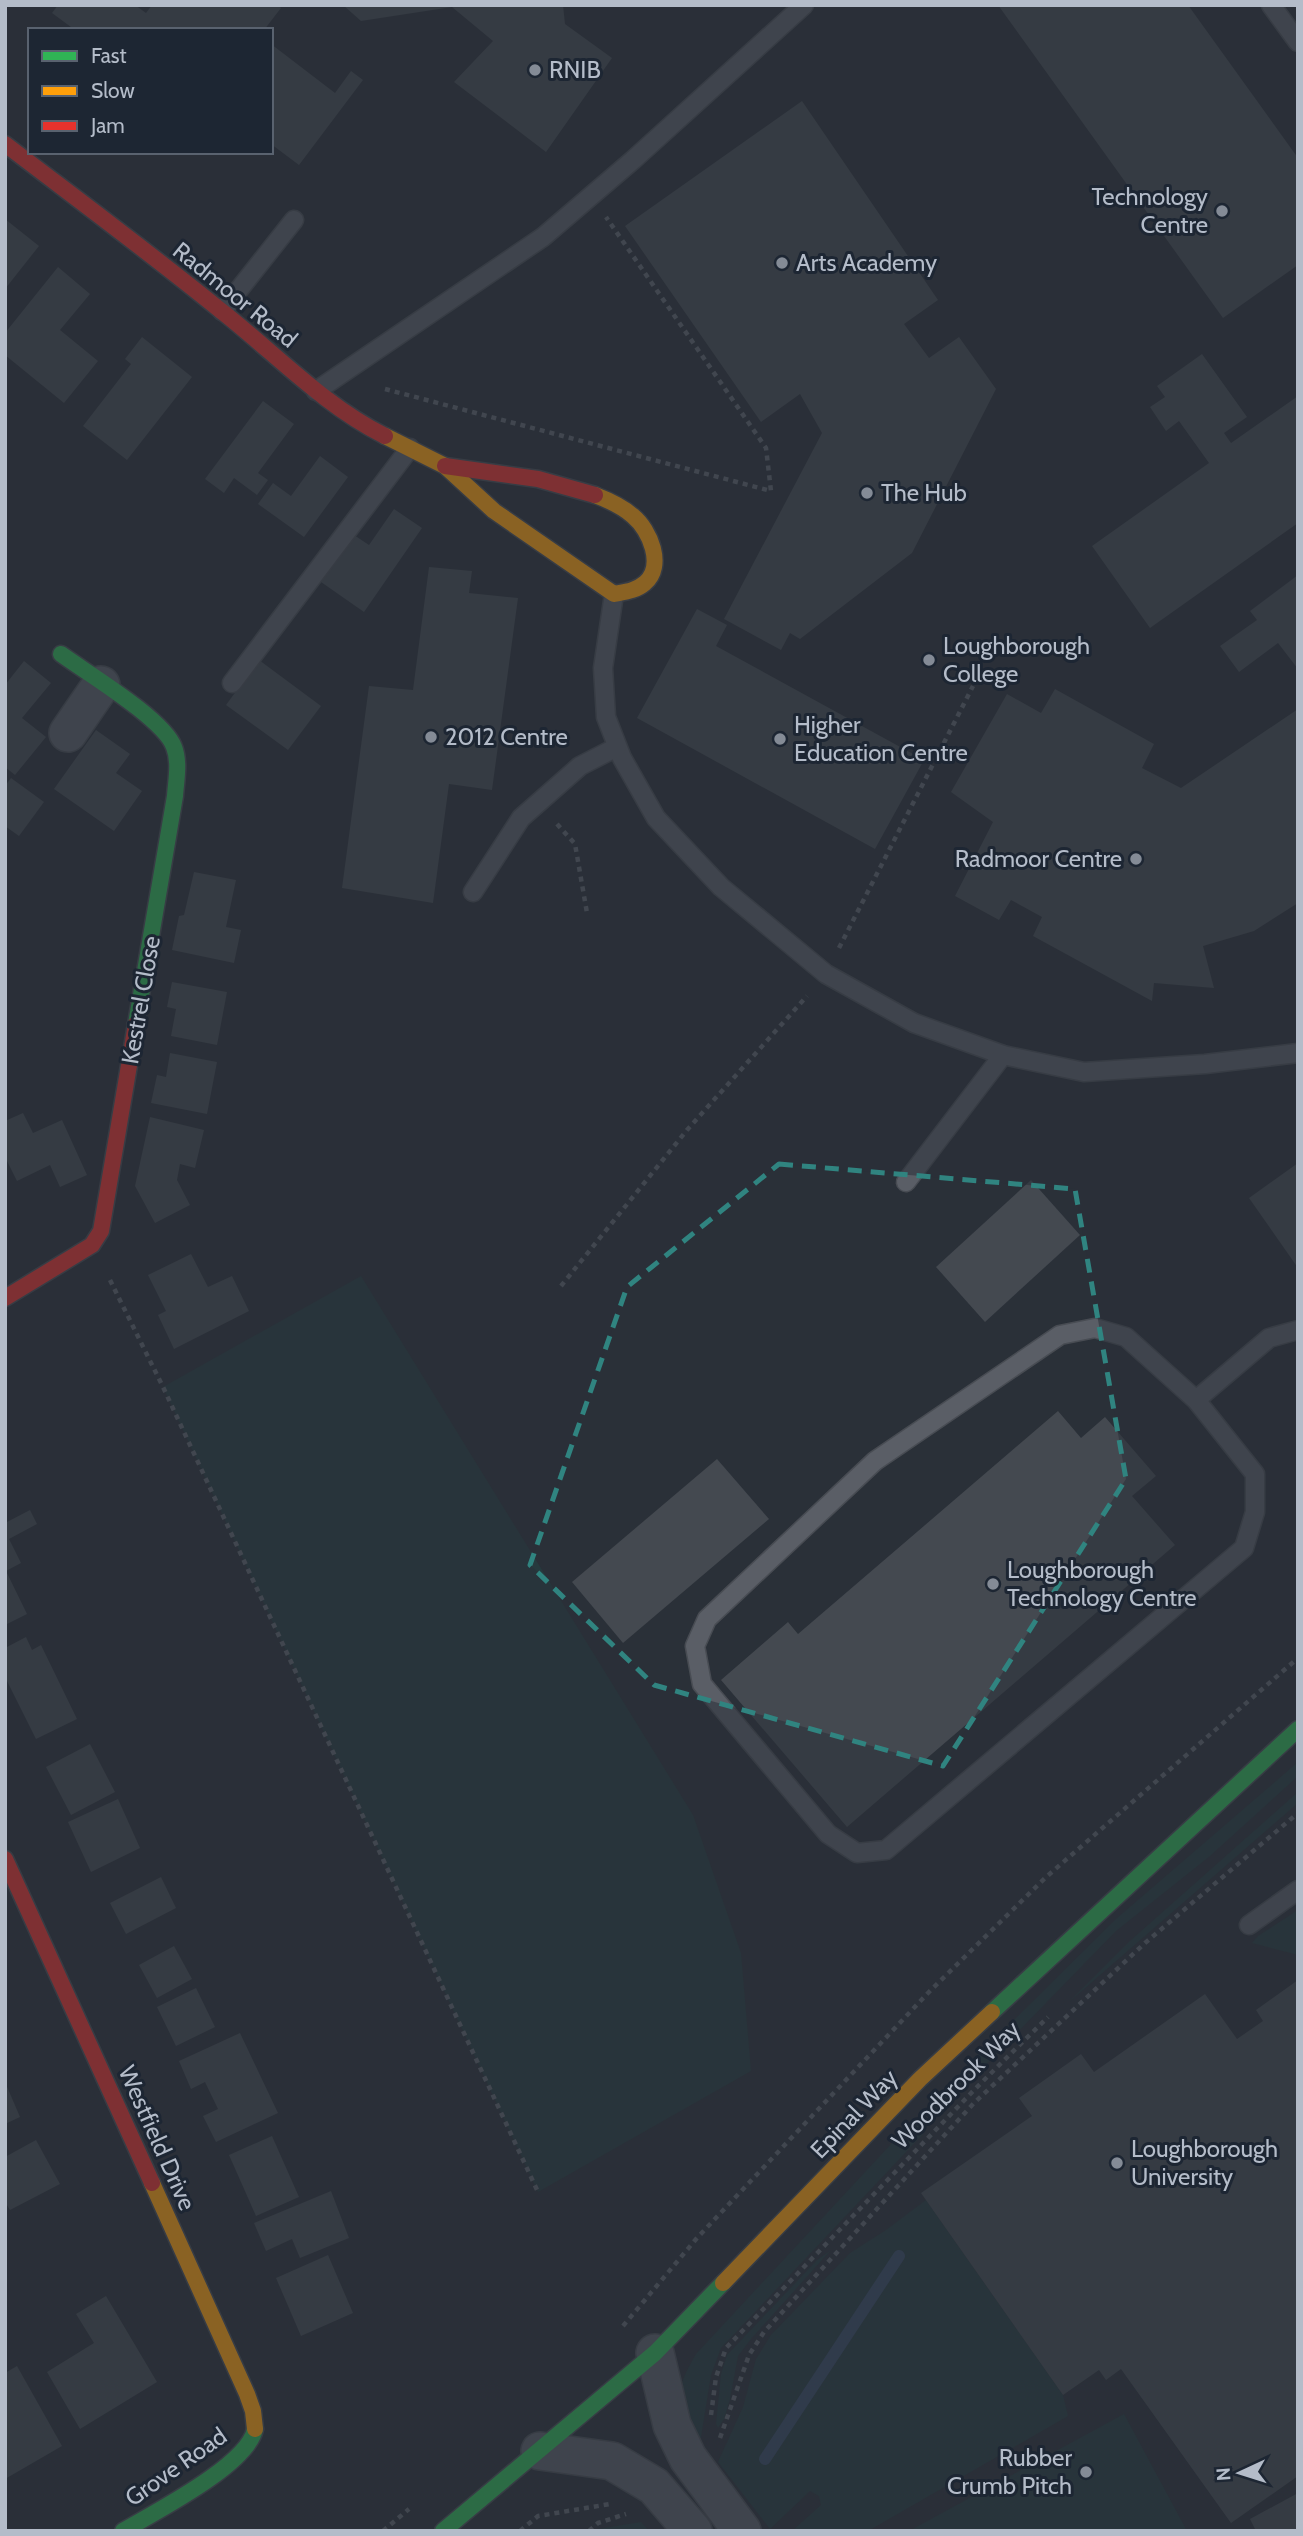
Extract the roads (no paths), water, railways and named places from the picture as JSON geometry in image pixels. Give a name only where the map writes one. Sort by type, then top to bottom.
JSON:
[{"type":"street","name":"Radmoor Road","points":[[5,144],[222,311],[316,391],[361,424],[445,466],[494,511],[614,594],[639,590],[652,574],[655,555],[650,535],[638,518],[600,495],[514,474],[445,466]]},
{"type":"street","name":"Kestrel Close","points":[[5,1298],[92,1245],[101,1231],[175,796],[177,768],[174,746],[155,721],[61,654]]},
{"type":"street","points":[[68,733],[101,685]]},
{"type":"street","name":"Epinal Way","points":[[443,2531],[655,2353],[920,2079],[1298,1729]]},
{"type":"street","name":"Westfield Drive","points":[[5,1859],[237,2370],[256,2417],[253,2439]]},
{"type":"street","points":[[655,2353],[671,2425],[688,2458],[742,2531]]},
{"type":"street","name":"Grove Road","points":[[124,2531],[235,2460],[253,2439]]},
{"type":"street","points":[[540,2451],[612,2461],[654,2486],[693,2531]]},
{"type":"lane","points":[[316,391],[542,237],[633,160],[804,5]]},
{"type":"lane","points":[[1271,5],[1298,42]]},
{"type":"lane","points":[[222,311],[294,220]]},
{"type":"lane","points":[[232,683],[410,449]]},
{"type":"lane","points":[[614,594],[603,668],[606,718],[617,747],[656,818],[721,887],[826,974],[914,1023],[1003,1055],[1084,1072],[1205,1065],[1298,1053]]},
{"type":"lane","points":[[473,892],[521,818],[580,766],[617,747]]},
{"type":"lane","points":[[906,1182],[1003,1055]]},
{"type":"lane","points":[[1095,1328],[1126,1337],[1196,1400],[1255,1474],[1255,1512],[1244,1548],[886,1850],[857,1853],[828,1834],[702,1684],[695,1646],[707,1619],[875,1461],[1060,1335],[1095,1328]]},
{"type":"lane","points":[[1196,1400],[1269,1338],[1298,1330]]},
{"type":"lane","points":[[1249,1925],[1298,1890]]},
{"type":"waterway","points":[[765,2459],[899,2256]]},
{"type":"place","name":"RNIB","points":[[535,70]]},
{"type":"place","name":"Technology Centre","points":[[1222,211]]},
{"type":"place","name":"Arts Academy","points":[[782,263]]},
{"type":"place","name":"The Hub","points":[[867,493]]},
{"type":"place","name":"Loughborough College","points":[[929,660]]},
{"type":"place","name":"2012 Centre","points":[[431,737]]},
{"type":"place","name":"Higher Education Centre","points":[[780,739]]},
{"type":"place","name":"Radmoor Centre","points":[[1136,859]]},
{"type":"place","name":"Loughborough Technology Centre","points":[[993,1584]]},
{"type":"place","name":"Loughborough University","points":[[1117,2163]]},
{"type":"place","name":"Rubber Crumb Pitch","points":[[1086,2472]]}]
